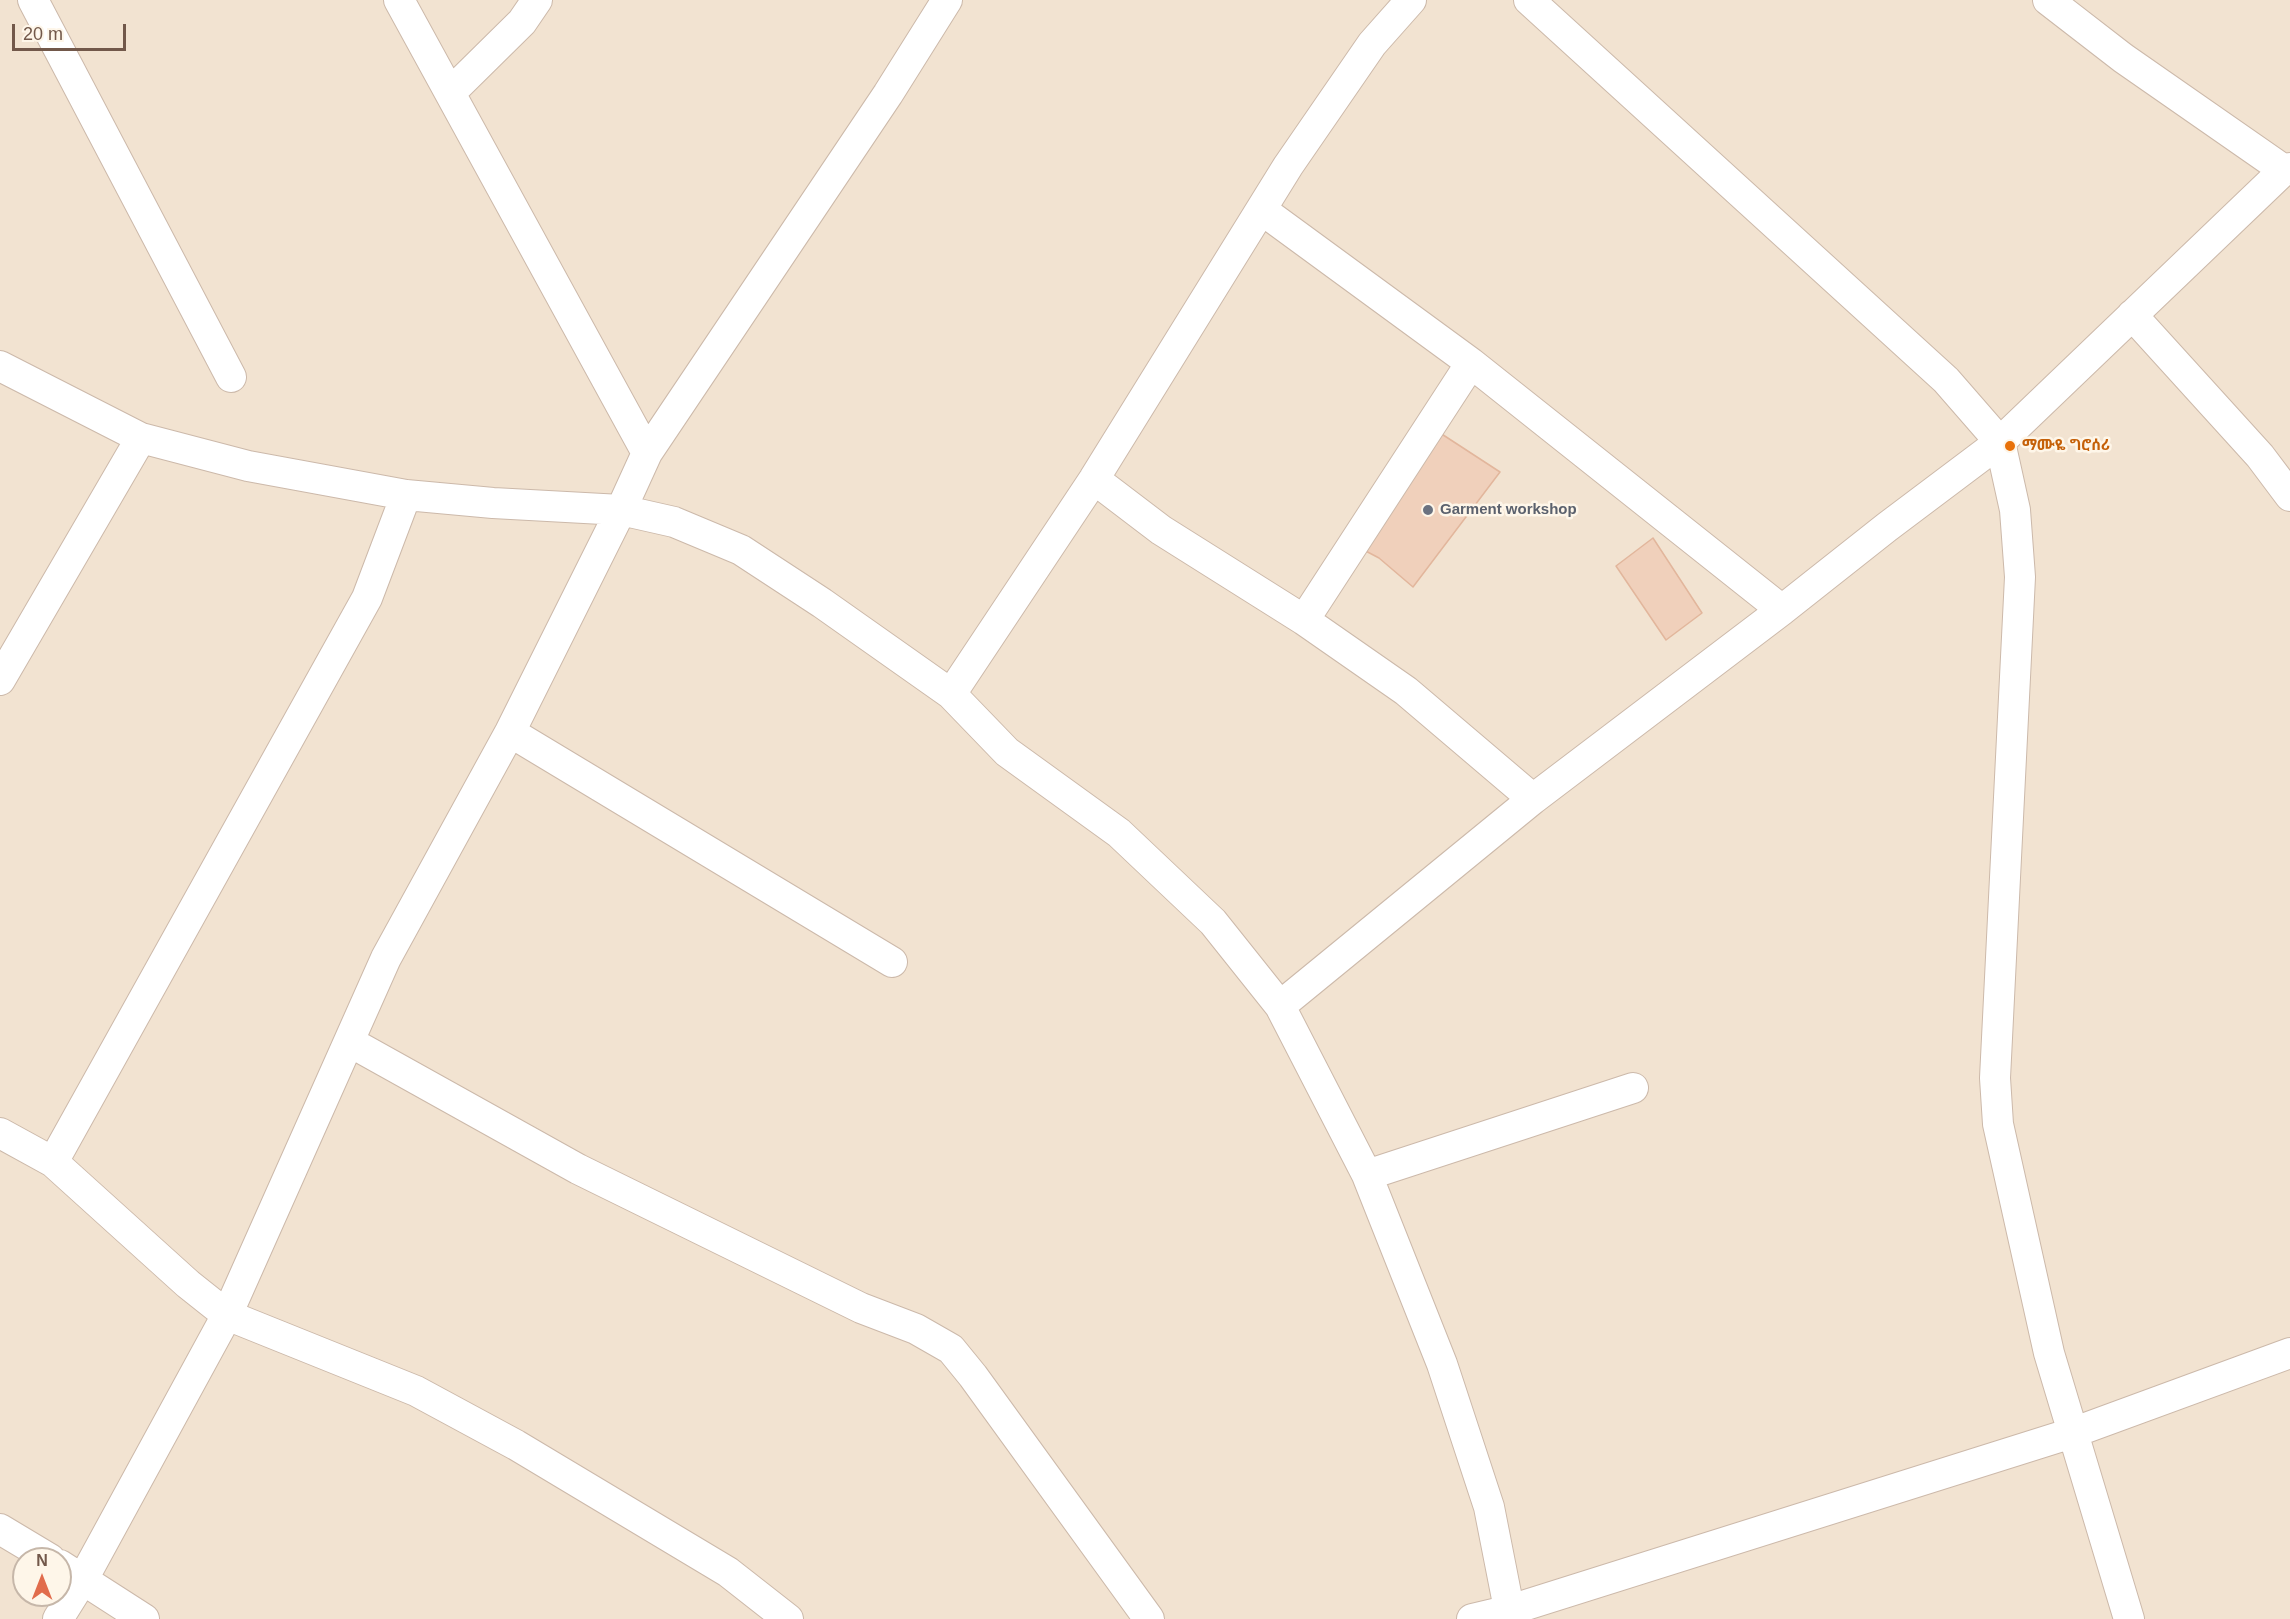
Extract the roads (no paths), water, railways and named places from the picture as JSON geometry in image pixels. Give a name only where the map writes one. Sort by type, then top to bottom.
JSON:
[{"type":"street","points":[[33,0],[231,377]]},
{"type":"street","points":[[399,0],[647,453]]},
{"type":"street","points":[[451,92],[522,21],[537,0]]},
{"type":"street","points":[[951,694],[1094,479],[1330,103],[1372,44],[1411,0]]},
{"type":"street","points":[[1529,0],[1946,380],[2000,442],[2015,510],[2020,577],[1995,1078],[1997,1113],[2049,1353],[2129,1619]]},
{"type":"street","points":[[1280,1006],[1533,800],[2000,442],[2287,169],[2123,58],[2048,0]]},
{"type":"street","points":[[144,1619],[72,1572],[227,1315],[351,1042],[386,958],[510,732],[647,453],[888,94],[938,4]]},
{"type":"street","points":[[1262,210],[1471,363],[1782,610]]},
{"type":"street","points":[[2132,315],[2260,456],[2290,496]]},
{"type":"street","points":[[1305,620],[1471,363]]},
{"type":"street","points":[[0,366],[141,438],[248,466],[406,495],[493,503],[621,510],[674,522],[741,550],[822,603],[951,694],[1007,752],[1119,833],[1188,898],[1213,922],[1280,1006],[1367,1175],[1442,1364],[1489,1507],[1510,1615]]},
{"type":"street","points":[[0,681],[141,438]]},
{"type":"street","points":[[1094,479],[1161,530],[1305,620],[1406,691],[1533,800]]},
{"type":"street","points":[[53,1162],[368,598],[406,495]]},
{"type":"street","points":[[510,732],[892,962]]},
{"type":"street","points":[[351,1042],[578,1168],[861,1308],[916,1329],[951,1349],[1149,1619]]},
{"type":"street","points":[[1367,1175],[1633,1088]]},
{"type":"street","points":[[0,1133],[53,1162],[188,1284],[227,1315],[416,1391],[516,1444],[728,1572],[788,1619]]},
{"type":"street","points":[[1472,1619],[1510,1615],[2072,1432],[2290,1353]]},
{"type":"street","points":[[0,1528],[31,1547]]},
{"type":"place","name":"ማሙዬ ግሮሰሪ","points":[[2010,446]]},
{"type":"place","name":"Garment workshop","points":[[1428,510]]}]
